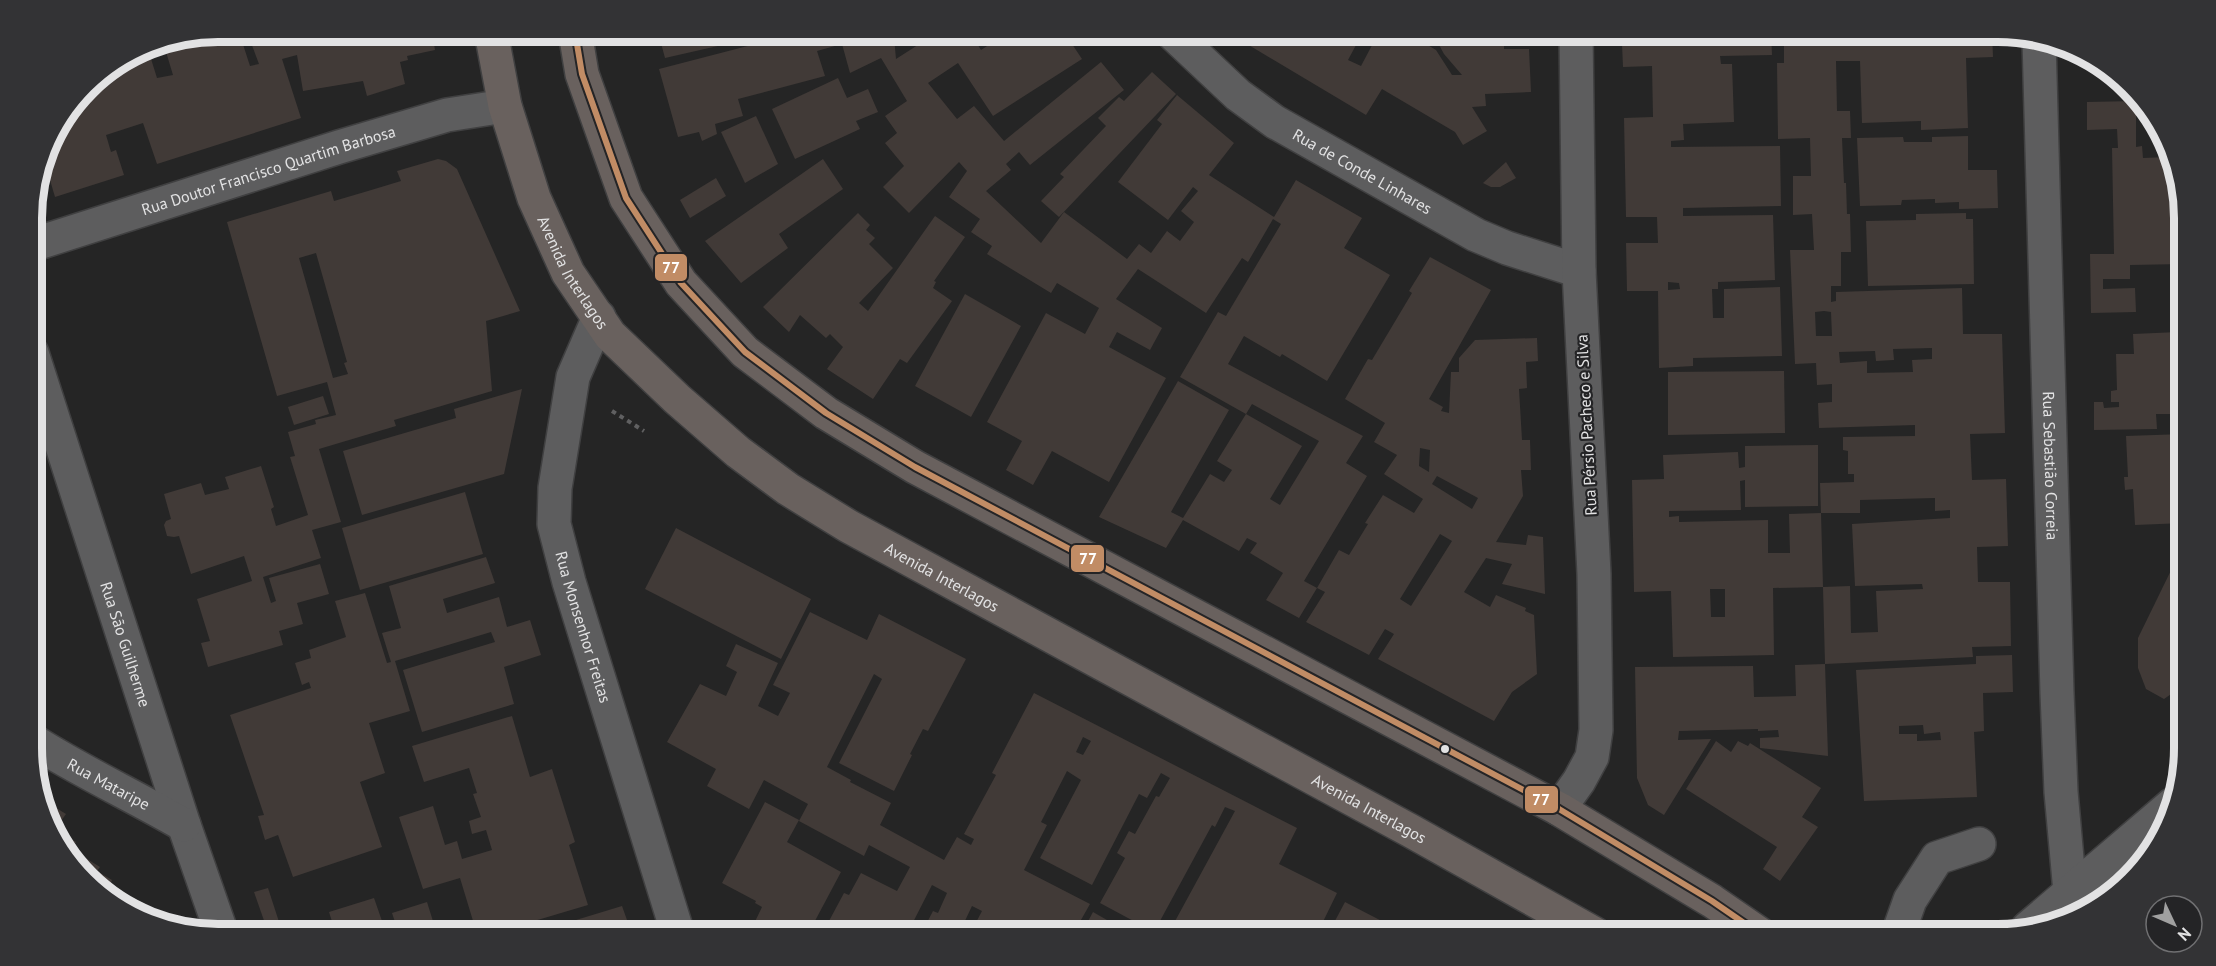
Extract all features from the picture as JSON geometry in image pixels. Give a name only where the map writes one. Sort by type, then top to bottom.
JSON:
[{"type":"main road","name":"Avenida Interlagos","points":[[493,42],[505,106],[534,198],[568,273],[610,335],[738,452],[798,496],[926,569],[1577,924]]},
{"type":"main road","points":[[577,42],[582,74],[626,198],[681,283],[746,352],[826,413],[915,467],[1559,809],[1745,924]]},
{"type":"street","name":"Rua de Conde Linhares","points":[[1182,42],[1238,95],[1275,122],[1476,235],[1507,248],[1579,271]]},
{"type":"street","name":"Rua Pérsio Pacheco e Silva","points":[[1559,809],[1579,781],[1592,757],[1596,730],[1594,574],[1579,271],[1576,42]]},
{"type":"street","name":"Rua Sebastião Correia","points":[[2039,47],[2057,693],[2061,792],[2070,892]]},
{"type":"street","name":"Rua Doutor Francisco Quartim Barbosa","points":[[42,242],[447,115],[505,106]]},
{"type":"street","name":"Rua Monsenhor Freitas","points":[[599,317],[573,377],[555,488],[554,524],[573,594],[675,924]]},
{"type":"street","name":"Rua São Guilherme","points":[[42,384],[184,825],[219,924]]},
{"type":"street","name":"Rua Mataripe","points":[[42,747],[184,825]]},
{"type":"street","points":[[2038,919],[2161,814]]},
{"type":"street","points":[[1902,924],[1910,900],[1937,858],[1979,844]]},
{"type":"building","points":[[207,42],[242,42],[250,66],[259,64],[251,42],[434,42],[435,50],[407,56],[408,60],[400,62],[405,84],[367,96],[363,81],[303,91],[297,55],[282,59],[301,118],[157,164],[143,123],[106,135],[111,152],[116,150],[124,175],[55,197],[50,180],[47,181],[51,162],[72,120],[94,94],[111,78],[150,56],[157,78],[173,75],[165,50]]},
{"type":"building","points":[[661,42],[736,42],[665,58]]},
{"type":"building","points":[[763,42],[873,42],[875,45],[881,42],[894,42],[896,59],[923,42],[976,42],[981,50],[993,42],[1075,42],[1072,44],[1082,59],[993,116],[958,63],[928,83],[957,119],[974,106],[1004,141],[1101,62],[1124,90],[1030,165],[1019,152],[1006,164],[1011,170],[986,191],[1041,243],[1064,212],[1127,259],[1139,244],[1151,253],[1167,231],[1180,241],[1194,222],[1181,211],[1198,191],[1193,187],[1168,220],[1118,182],[1162,124],[1157,120],[1177,95],[1234,143],[1209,175],[1274,217],[1296,180],[1362,218],[1344,248],[1390,275],[1327,381],[1282,354],[1280,357],[1244,336],[1228,364],[1363,436],[1346,463],[1367,476],[1304,581],[1317,588],[1299,618],[1266,600],[1283,573],[1250,553],[1257,543],[1247,538],[1239,551],[1183,520],[1166,548],[1099,517],[1178,381],[1229,410],[1171,512],[1183,518],[1210,474],[1224,482],[1232,470],[1217,461],[1246,414],[1180,377],[1218,312],[1226,316],[1281,224],[1273,219],[1248,262],[1242,258],[1206,313],[1138,269],[1116,299],[1162,328],[1150,350],[1117,332],[1109,347],[1166,378],[1109,482],[1052,451],[1033,485],[1006,470],[1022,441],[987,422],[1046,313],[1085,334],[1099,308],[1057,283],[1051,293],[987,254],[992,246],[971,232],[980,219],[949,197],[967,171],[959,162],[909,213],[883,187],[904,166],[885,143],[897,133],[885,116],[907,101],[881,58],[850,73],[842,44],[817,51],[825,76],[738,99],[743,116],[715,124],[717,134],[702,141],[699,132],[678,137],[659,69]],"holes":[[[1252,404],[1319,441],[1280,505],[1270,499],[1302,446],[1246,414]]]},
{"type":"building","points":[[1249,42],[1358,42],[1348,60],[1361,66],[1374,42],[1423,42],[1436,50],[1452,75],[1462,75],[1444,54],[1437,42],[1504,42],[1504,49],[1529,49],[1531,92],[1485,94],[1486,106],[1472,107],[1487,131],[1463,145],[1455,132],[1382,89],[1366,115],[1247,44]]},
{"type":"building","points":[[1771,42],[1772,55],[1720,56],[1721,64],[1732,64],[1734,122],[1683,124],[1684,140],[1671,141],[1671,147],[1780,146],[1781,206],[1683,208],[1683,216],[1773,215],[1775,280],[1718,282],[1718,289],[1712,289],[1713,318],[1724,318],[1724,289],[1780,287],[1782,356],[1693,358],[1693,366],[1659,368],[1658,291],[1627,291],[1626,243],[1658,243],[1657,217],[1626,217],[1624,118],[1653,117],[1652,66],[1623,67],[1622,44]],"holes":[[[1668,282],[1679,283],[1680,289],[1668,290]]]},
{"type":"building","points":[[1784,42],[1992,42],[1993,57],[1966,58],[1968,128],[1921,130],[1921,121],[1862,123],[1860,61],[1836,61],[1837,111],[1850,111],[1851,138],[1842,138],[1847,214],[1850,214],[1851,252],[1841,252],[1841,286],[1831,286],[1831,302],[1836,301],[1836,292],[1962,288],[1963,334],[2002,334],[2005,433],[1970,434],[1972,480],[2006,479],[2008,546],[1977,547],[1978,582],[2010,582],[2011,646],[1972,647],[1973,657],[1825,664],[1823,587],[1850,586],[1851,633],[1878,632],[1876,591],[1923,589],[1922,584],[1855,586],[1852,524],[1950,518],[1950,510],[1935,511],[1935,498],[1860,500],[1860,513],[1821,513],[1820,483],[1854,482],[1854,474],[1848,474],[1848,451],[1843,450],[1843,437],[1915,436],[1915,425],[1819,428],[1818,403],[1832,402],[1832,384],[1817,385],[1816,363],[1795,364],[1790,250],[1814,250],[1812,214],[1793,215],[1793,176],[1811,176],[1810,138],[1778,139],[1777,63],[1784,63]],"holes":[[[1815,312],[1831,312],[1832,336],[1816,336]],[[1932,348],[1932,359],[1912,360],[1913,372],[1867,373],[1867,361],[1840,363],[1839,352],[1875,351],[1876,361],[1894,360],[1893,349]]]},
{"type":"building","points":[[1152,72],[1176,94],[1059,217],[1041,201],[1064,177],[1060,174],[1106,126],[1098,118],[1119,97],[1124,101]]},
{"type":"building","points":[[838,78],[847,98],[868,89],[878,112],[856,121],[860,129],[795,159],[772,109]]},
{"type":"building","points":[[2129,101],[2136,109],[2136,147],[2142,146],[2143,158],[2163,157],[2168,173],[2174,218],[2174,264],[2130,265],[2130,279],[2103,279],[2103,289],[2135,288],[2136,312],[2091,313],[2090,254],[2114,254],[2112,148],[2118,148],[2117,129],[2087,130],[2087,102]]},
{"type":"building","points":[[756,116],[778,164],[745,183],[721,132]]},
{"type":"building","points":[[1968,136],[1968,170],[1997,170],[1998,208],[1959,209],[1959,202],[1935,203],[1935,199],[1902,200],[1901,205],[1860,206],[1857,138],[1903,137],[1904,142],[1932,142],[1932,137]]},
{"type":"building","points":[[438,159],[446,161],[457,169],[520,311],[486,321],[492,391],[394,420],[396,426],[319,449],[341,522],[312,530],[321,558],[263,577],[271,603],[276,601],[269,578],[320,564],[329,594],[297,603],[303,624],[279,631],[283,645],[208,667],[201,643],[210,641],[197,599],[252,581],[244,556],[191,574],[179,536],[167,536],[164,525],[171,519],[164,494],[201,483],[205,495],[229,489],[225,477],[261,466],[274,507],[271,509],[276,526],[308,515],[290,457],[295,456],[288,432],[316,424],[315,420],[336,415],[327,382],[277,396],[227,222],[331,191],[334,201],[368,191],[401,181],[397,171]],"holes":[[[316,253],[347,362],[344,363],[348,374],[333,378],[299,258]]]},
{"type":"building","points":[[823,159],[843,189],[779,234],[788,248],[741,283],[705,241]]},
{"type":"building","points":[[1506,162],[1516,178],[1500,187],[1491,187],[1483,183]]},
{"type":"building","points":[[716,178],[726,196],[690,218],[680,200]]},
{"type":"building","points":[[858,213],[870,225],[866,230],[875,238],[869,244],[893,268],[859,303],[868,311],[935,216],[965,237],[934,281],[936,282],[933,288],[952,301],[907,363],[900,359],[873,399],[827,369],[843,347],[830,334],[826,338],[800,315],[789,332],[763,307]]},
{"type":"building","points":[[1966,213],[1966,219],[1973,219],[1974,284],[1868,286],[1866,221],[1916,220],[1916,214]]},
{"type":"building","points":[[1430,257],[1491,290],[1429,399],[1443,407],[1441,411],[1449,413],[1451,372],[1459,372],[1459,358],[1475,340],[1537,338],[1538,361],[1526,362],[1527,388],[1519,389],[1522,440],[1530,440],[1531,470],[1521,470],[1523,496],[1496,542],[1526,545],[1528,535],[1543,537],[1545,594],[1502,584],[1512,564],[1486,558],[1464,592],[1490,607],[1496,595],[1526,608],[1525,611],[1534,615],[1537,674],[1512,692],[1494,721],[1378,659],[1394,634],[1385,629],[1369,655],[1306,622],[1325,592],[1317,588],[1339,550],[1349,555],[1368,524],[1365,523],[1383,495],[1414,513],[1423,499],[1384,474],[1397,455],[1374,442],[1385,423],[1345,399],[1368,359],[1372,360],[1412,293],[1409,291]],"holes":[[[1420,448],[1430,450],[1429,472],[1419,466]],[[1437,476],[1478,498],[1472,509],[1432,484]],[[1440,534],[1452,541],[1411,606],[1400,599]]]},
{"type":"building","points":[[965,294],[1021,326],[971,417],[915,386]]},
{"type":"building","points":[[2174,332],[2174,414],[2156,414],[2157,429],[2094,430],[2094,402],[2103,402],[2104,408],[2119,407],[2119,402],[2111,402],[2111,391],[2117,390],[2116,354],[2134,354],[2133,334]]},
{"type":"building","points":[[1784,371],[1785,433],[1668,435],[1668,372]]},
{"type":"building","points":[[522,389],[504,474],[362,515],[343,451],[456,418],[454,409]]},
{"type":"building","points":[[323,396],[329,414],[294,425],[288,407]]},
{"type":"building","points":[[2174,434],[2174,523],[2135,525],[2133,489],[2125,490],[2124,477],[2128,477],[2126,436]]},
{"type":"building","points":[[1818,445],[1818,506],[1745,507],[1745,480],[1740,481],[1741,510],[1669,511],[1669,517],[1679,516],[1679,522],[1768,520],[1768,553],[1790,553],[1789,514],[1821,513],[1823,587],[1773,588],[1774,655],[1673,657],[1671,591],[1634,592],[1632,480],[1664,479],[1663,455],[1738,452],[1739,468],[1745,467],[1745,446]],"holes":[[[1710,589],[1725,589],[1725,617],[1711,617]]]},
{"type":"building","points":[[465,492],[483,554],[360,590],[342,528]]},
{"type":"building","points":[[676,528],[811,599],[781,659],[645,589]]},
{"type":"building","points":[[486,557],[495,583],[443,599],[447,613],[499,597],[507,627],[530,620],[541,655],[504,667],[514,704],[422,732],[403,670],[495,642],[491,632],[395,661],[410,711],[369,723],[385,773],[360,782],[382,847],[293,877],[278,835],[265,840],[258,816],[264,815],[230,715],[311,688],[309,682],[302,685],[295,663],[311,658],[309,650],[346,637],[335,601],[365,593],[387,663],[391,662],[382,633],[401,628],[389,586]]},
{"type":"building","points":[[2174,564],[2174,692],[2164,699],[2146,689],[2138,668],[2138,638]]},
{"type":"building","points":[[810,612],[867,640],[879,614],[966,659],[928,731],[923,729],[894,791],[839,763],[882,679],[874,674],[827,767],[891,803],[880,825],[944,860],[957,837],[971,845],[974,839],[964,834],[996,775],[992,773],[1034,693],[1297,828],[1279,864],[1337,893],[1322,924],[1173,924],[1235,811],[1225,807],[1215,827],[1212,825],[1158,924],[1139,924],[1100,903],[1125,858],[1117,853],[1129,831],[1135,834],[1156,796],[1159,797],[1170,778],[1161,773],[1147,798],[1139,794],[1092,885],[1040,858],[1081,780],[1067,771],[1041,822],[1047,825],[1024,870],[1090,904],[1079,924],[975,924],[982,911],[972,906],[963,924],[926,924],[933,911],[938,913],[947,893],[932,885],[912,924],[827,924],[844,893],[849,895],[861,873],[897,891],[910,867],[869,845],[864,856],[799,821],[808,804],[764,780],[749,809],[707,786],[716,769],[667,742],[700,684],[726,696],[737,672],[726,666],[736,644],[778,663],[758,706],[778,716],[790,693],[773,685]],"holes":[[[1083,737],[1091,741],[1083,755],[1076,752]]]},
{"type":"building","points":[[2012,655],[2013,692],[1983,693],[1984,731],[1974,732],[1977,797],[1864,801],[1856,670],[1976,664],[1976,656]],"holes":[[[1923,725],[1924,734],[1940,732],[1941,740],[1917,741],[1917,734],[1899,734],[1899,726]]]},
{"type":"building","points":[[1825,664],[1828,756],[1760,748],[1760,738],[1779,737],[1778,730],[1679,731],[1678,740],[1711,739],[1664,815],[1648,805],[1637,778],[1635,667],[1753,666],[1754,697],[1796,696],[1795,665]]},
{"type":"building","points":[[512,716],[530,777],[552,769],[575,842],[569,845],[588,905],[524,924],[474,924],[460,878],[423,889],[399,817],[433,806],[445,845],[457,841],[462,859],[492,850],[486,830],[472,834],[469,821],[481,817],[473,794],[477,793],[469,768],[424,782],[412,746]]},
{"type":"building","points":[[1716,741],[1731,752],[1738,741],[1748,746],[1750,743],[1821,788],[1802,817],[1818,827],[1780,881],[1763,869],[1777,847],[1686,789]]},
{"type":"building","points":[[765,802],[799,820],[787,842],[841,872],[813,924],[754,924],[762,907],[755,903],[756,901],[722,883]]},
{"type":"building","points":[[52,805],[66,814],[59,823]]},
{"type":"building","points":[[66,836],[76,842],[73,847]]},
{"type":"building","points":[[76,852],[100,867],[97,871],[112,880],[110,885],[152,911],[111,888]]},
{"type":"building","points":[[268,888],[280,924],[265,924],[254,892]]},
{"type":"building","points":[[374,898],[382,921],[377,924],[333,924],[329,912]]},
{"type":"building","points":[[427,902],[434,924],[396,924],[392,913]]},
{"type":"building","points":[[1345,902],[1388,924],[1333,924]]},
{"type":"building","points":[[622,906],[628,924],[563,924]]},
{"type":"building","points":[[1093,912],[1114,924],[1087,924]]},
{"type":"transit line","name":"77","points":[[577,42],[582,74],[626,198],[681,283],[745,352],[826,413],[915,467],[1559,809],[1712,901],[1745,924]]}]
